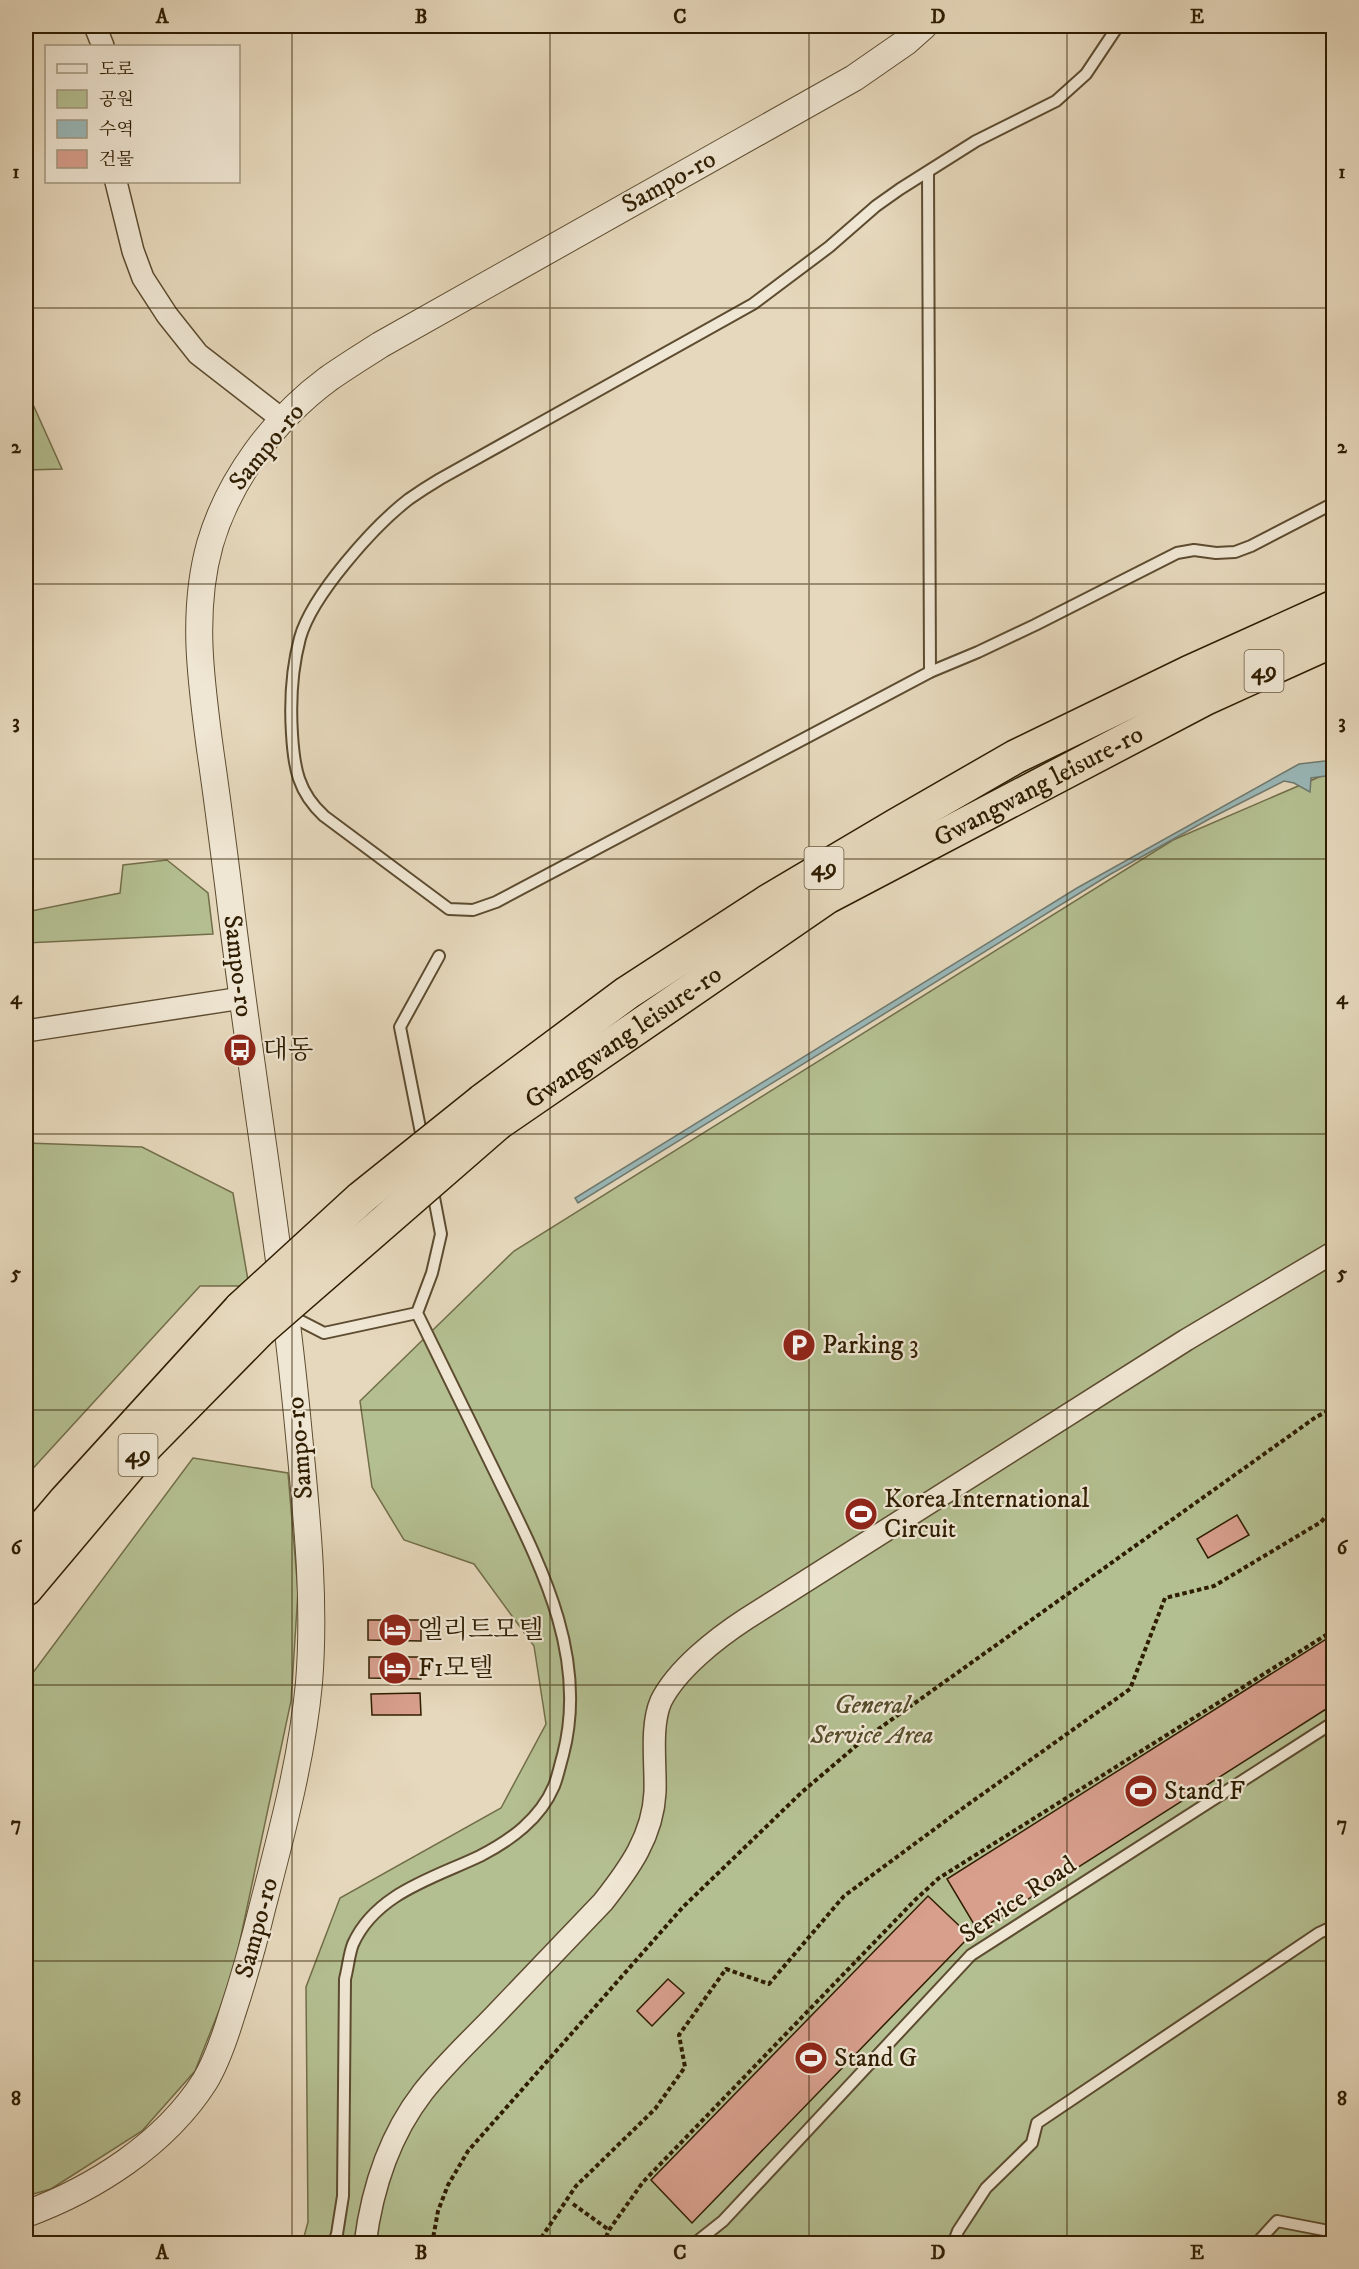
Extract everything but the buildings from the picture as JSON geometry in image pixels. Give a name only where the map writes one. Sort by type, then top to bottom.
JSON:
[{"type":"highway","name":"Gwangwang leisure-ro","points":[[26,1547],[66,1500],[250,1319],[361,1198],[490,1112],[627,993],[767,902],[1015,758],[1197,685],[1324,628]]},
{"type":"highway","name":"Gwangwang leisure-ro","points":[[26,1589],[250,1319]]},
{"type":"street","points":[[95,26],[103,45]]},
{"type":"street","name":"Sampo-ro","points":[[26,2214],[51,2205],[108,2173],[163,2133],[207,2077],[224,2040],[248,1965],[300,1756],[309,1680],[311,1593],[287,1314],[242,998],[199,662],[199,602],[209,548],[224,502],[252,459],[283,420],[326,381],[380,345],[854,78],[906,42],[924,26]]},
{"type":"street","points":[[116,183],[133,251],[143,278],[167,315],[198,354],[283,420]]},
{"type":"street","points":[[26,1031],[242,998]]},
{"type":"street","points":[[365,2244],[368,2217],[376,2185],[388,2152],[398,2131],[424,2091],[603,1902],[638,1854],[653,1817],[656,1724],[660,1703],[673,1683],[708,1647],[747,1619],[1186,1340],[1334,1252]]},
{"type":"street","points":[[1293,1276],[1334,1262]]},
{"type":"lane","points":[[1118,26],[1086,74],[1056,101],[976,141],[876,206],[829,247],[753,304],[440,479],[409,499],[376,530],[330,582],[312,610],[300,637],[291,718],[294,756],[301,787],[311,804],[324,816],[449,909],[473,910],[496,902],[930,672],[997,643],[1177,553],[1194,550],[1216,553],[1235,552],[1334,503]]},
{"type":"lane","points":[[928,172],[930,672]]},
{"type":"lane","points":[[333,2244],[343,2196],[345,1979],[353,1944],[372,1914],[398,1894],[505,1843],[533,1819],[554,1786],[568,1734],[571,1695],[567,1654],[555,1605],[538,1562],[417,1313],[432,1272],[441,1233],[400,1028],[439,956]]},
{"type":"lane","points":[[287,1314],[324,1334],[417,1313]]},
{"type":"lane","name":"Service Road","points":[[694,2244],[723,2221],[971,1955],[1334,1722]]},
{"type":"lane","points":[[953,2244],[958,2231],[986,2188],[1032,2143],[1037,2123],[1319,1933],[1334,1926]]},
{"type":"lane","points":[[1256,2244],[1277,2221],[1334,2232]]},
{"type":"path","points":[[432,2244],[438,2211],[448,2185],[468,2151],[683,1907],[802,1792],[863,1740],[1316,1417],[1334,1408]]},
{"type":"path","points":[[537,2244],[576,2186],[655,2109],[685,2067],[679,2035],[726,1969],[769,1984],[844,1896],[1130,1689],[1165,1598],[1214,1586],[1321,1522],[1334,1507]]},
{"type":"path","points":[[603,2244],[609,2230],[643,2182],[915,1900],[939,1878],[1334,1629]]},
{"type":"path","points":[[573,2204],[609,2230]]},
{"type":"green space","points":[[26,389],[62,469],[26,470]]},
{"type":"green space","name":"Korea International Circuit","points":[[1333,771],[1333,2243],[302,2244],[308,2222],[306,1987],[340,1898],[501,1808],[546,1724],[534,1646],[474,1564],[404,1540],[372,1487],[360,1401],[514,1251],[1173,840]]},
{"type":"green space","points":[[167,860],[208,893],[213,934],[26,943],[26,912],[120,893],[123,865]]},
{"type":"green space","points":[[26,1143],[142,1147],[233,1193],[249,1286],[200,1286],[26,1476]]},
{"type":"green space","points":[[193,1458],[288,1473],[298,1592],[291,1701],[232,1978],[195,2071],[142,2131],[51,2189],[26,2196],[26,1682]]},
{"type":"water","points":[[1333,760],[1333,775],[1311,778],[1310,792],[1294,783],[1284,781],[1211,818],[1109,875],[578,1203],[575,1198],[1077,888],[1299,764]]},
{"type":"place","name":"대동","points":[[240,1050]]},
{"type":"place","name":"Parking 3","points":[[799,1345]]},
{"type":"place","name":"Korea International Circuit","points":[[861,1514]]},
{"type":"place","name":"엘리트모텔","points":[[395,1630]]},
{"type":"place","name":"F1모텔","points":[[395,1668]]},
{"type":"place","name":"Stand F","points":[[1141,1791]]},
{"type":"place","name":"Stand G","points":[[811,2058]]},
{"type":"park label","name":"General Service Area","points":[[872,1720]]}]
